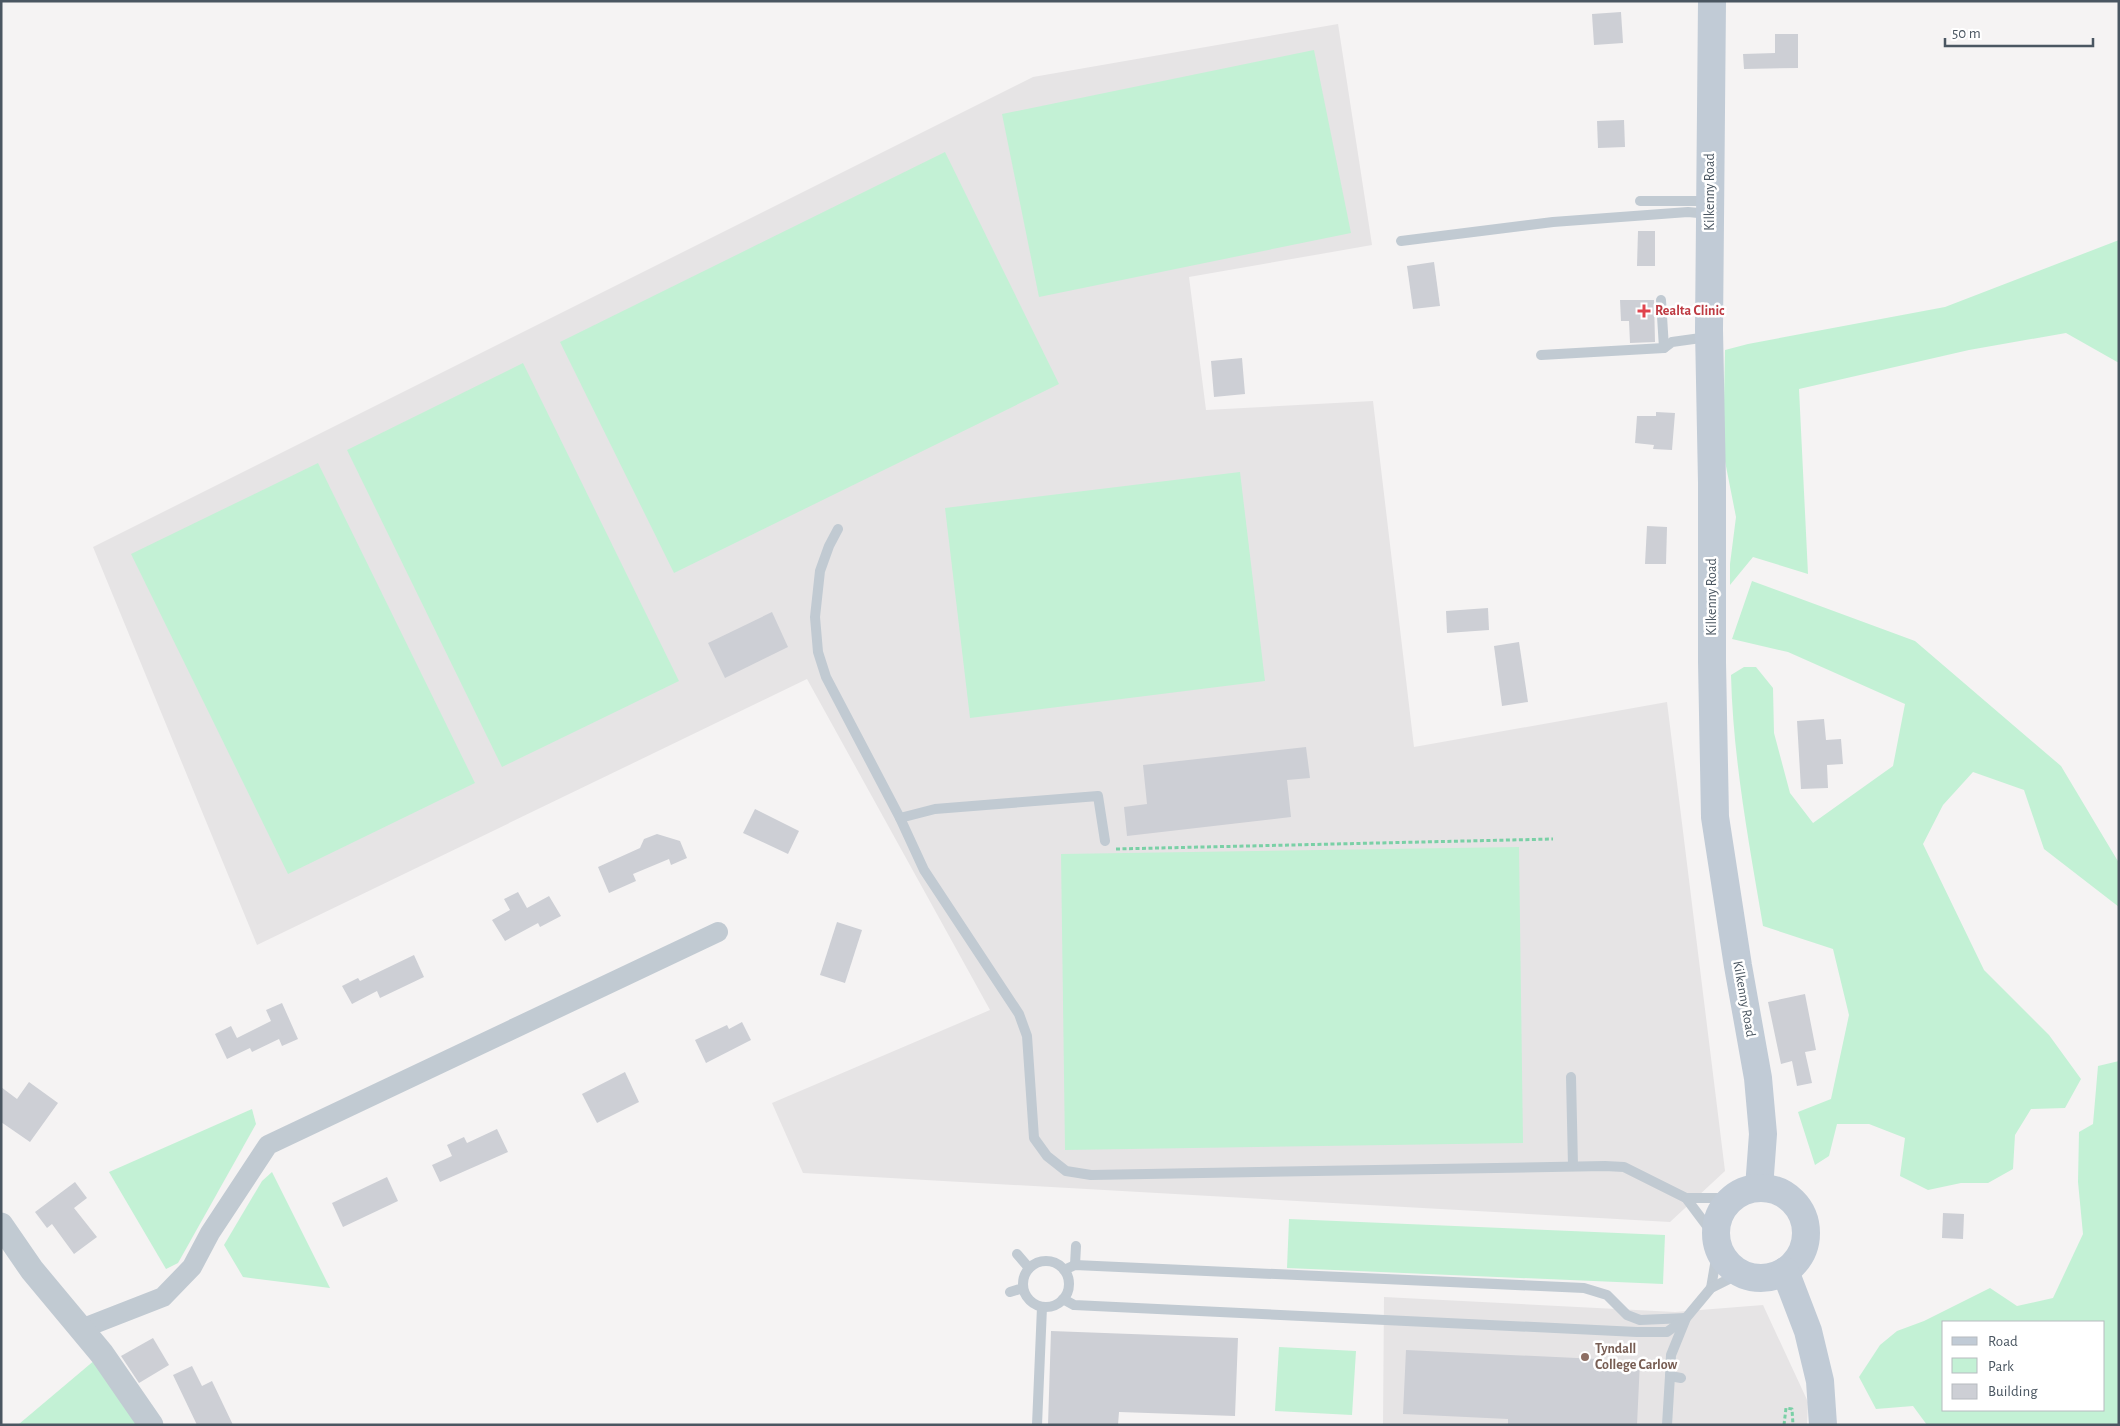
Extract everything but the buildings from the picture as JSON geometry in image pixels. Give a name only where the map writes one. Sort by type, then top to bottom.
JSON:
[{"type":"main road","name":"Kilkenny Road","points":[[1712,1],[1710,337],[1715,817],[1738,966],[1758,1078],[1763,1134],[1759,1188]]},
{"type":"main road","points":[[1759,1188],[1784,1194],[1798,1206],[1805,1223],[1805,1242],[1798,1259],[1785,1271],[1769,1278],[1759,1278],[1741,1273],[1727,1263],[1717,1242],[1719,1217],[1732,1198],[1740,1193],[1759,1188]]},
{"type":"main road","points":[[1785,1271],[1808,1331],[1820,1381],[1823,1425]]},
{"type":"street","points":[[82,1329],[163,1297],[192,1267],[210,1234],[268,1145],[718,932]]},
{"type":"street","points":[[1,1225],[32,1270],[102,1354],[151,1425]]},
{"type":"lane","points":[[1640,202],[1710,208]]},
{"type":"lane","points":[[1401,241],[1553,222],[1688,212],[1710,208]]},
{"type":"lane","points":[[1661,300],[1664,348]]},
{"type":"lane","points":[[1541,355],[1664,348],[1672,342],[1710,337]]},
{"type":"lane","points":[[838,530],[829,546],[820,571],[815,617],[818,652],[826,677],[839,705],[900,818],[924,870],[1021,1020],[1027,1036],[1034,1138],[1047,1156],[1066,1170],[1091,1175],[1573,1166],[1624,1167],[1686,1198],[1732,1198]]},
{"type":"lane","points":[[900,818],[934,809],[1098,796],[1104,841]]},
{"type":"lane","points":[[1570,1077],[1573,1166]]},
{"type":"lane","points":[[1686,1198],[1717,1242],[1711,1288]]},
{"type":"lane","points":[[1076,1246],[1076,1265]]},
{"type":"lane","points":[[1017,1254],[1029,1268]]},
{"type":"lane","points":[[1051,1261],[1064,1270],[1068,1277],[1069,1285],[1063,1299],[1050,1306],[1042,1307],[1029,1300],[1023,1288],[1025,1274],[1029,1268],[1035,1263],[1051,1261]]},
{"type":"lane","points":[[1064,1270],[1076,1265],[1584,1288],[1608,1295],[1627,1315],[1640,1320],[1686,1318]]},
{"type":"lane","points":[[1063,1299],[1074,1305],[1667,1332],[1686,1318],[1711,1288],[1741,1273]]},
{"type":"lane","points":[[1010,1292],[1023,1288]]},
{"type":"lane","points":[[1037,1425],[1042,1307]]},
{"type":"lane","points":[[1667,1425],[1670,1354],[1686,1318]]},
{"type":"lane","points":[[1670,1376],[1681,1378]]},
{"type":"path","points":[[1104,841],[1117,850],[1553,839]]},
{"type":"path","points":[[1784,1425],[1786,1408],[1792,1409],[1792,1425]]},
{"type":"shaded area","points":[[1338,24],[1372,245],[1189,277],[1206,410],[1373,401],[1414,747],[1667,702],[1725,1171],[1670,1222],[803,1173],[772,1103],[990,1010],[807,679],[257,945],[93,547],[1033,77]]},
{"type":"shaded area","name":"Tyndall College Carlow","points":[[1384,1297],[1675,1312],[1763,1305],[1808,1402],[1807,1425],[1383,1425]]},
{"type":"green space","points":[[1314,50],[1351,233],[1039,297],[1002,114]]},
{"type":"green space","points":[[945,152],[1059,384],[674,573],[560,342]]},
{"type":"green space","points":[[2119,240],[2119,363],[2066,333],[1969,350],[1799,389],[1808,574],[1753,557],[1730,585],[1730,564],[1736,517],[1723,451],[1725,350],[1945,307]]},
{"type":"green space","points":[[523,363],[679,681],[502,767],[347,450]]},
{"type":"green space","points":[[318,463],[475,783],[288,874],[131,554]]},
{"type":"green space","points":[[1240,472],[1265,681],[970,718],[945,508]]},
{"type":"green space","points":[[1752,581],[1915,641],[2061,766],[2119,863],[2119,907],[2044,849],[2024,790],[1973,772],[1943,805],[1923,844],[1984,970],[2049,1035],[2081,1079],[2065,1108],[2031,1109],[2015,1135],[2013,1169],[1988,1183],[1961,1183],[1928,1190],[1900,1176],[1905,1138],[1869,1124],[1837,1124],[1829,1156],[1815,1165],[1798,1112],[1831,1099],[1849,1015],[1833,949],[1763,926],[1738,769],[1731,675],[1744,667],[1756,667],[1773,688],[1774,733],[1790,793],[1813,823],[1893,766],[1905,704],[1788,652],[1732,639]]},
{"type":"green space","points":[[1519,847],[1523,1143],[1065,1150],[1061,854]]},
{"type":"green space","points":[[2119,1061],[2119,1425],[1927,1425],[1913,1406],[1876,1409],[1859,1377],[1880,1345],[1897,1331],[1924,1321],[1990,1288],[2017,1306],[2053,1298],[2083,1234],[2078,1182],[2079,1132],[2093,1124],[2098,1066]]},
{"type":"green space","points":[[252,1109],[256,1124],[178,1263],[166,1269],[109,1172]]},
{"type":"green space","points":[[272,1172],[330,1288],[243,1277],[224,1245],[262,1181]]},
{"type":"green space","points":[[1289,1219],[1665,1235],[1663,1284],[1287,1268]]},
{"type":"green space","points":[[1279,1347],[1356,1351],[1352,1415],[1275,1411]]},
{"type":"green space","points":[[102,1354],[151,1425],[17,1425],[19,1424]]},
{"type":"place","name":"Realta Clinic","points":[[1644,311]]},
{"type":"place","name":"Tyndall College Carlow","points":[[1585,1357]]}]
